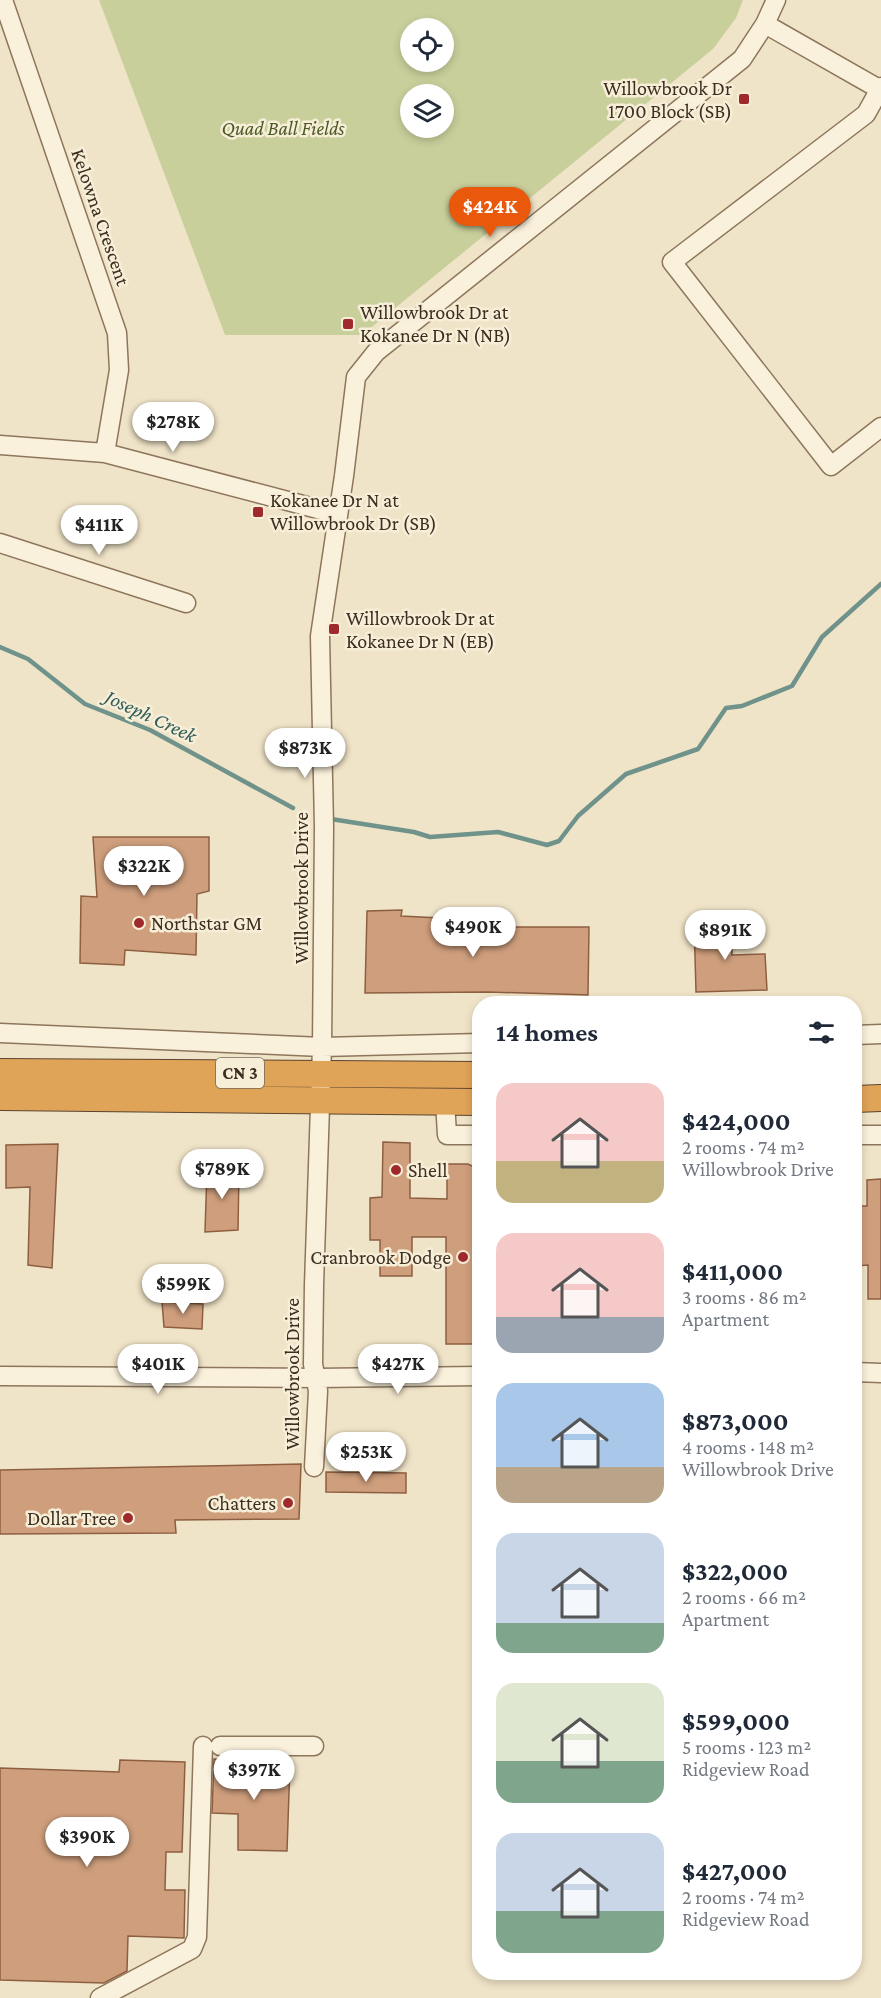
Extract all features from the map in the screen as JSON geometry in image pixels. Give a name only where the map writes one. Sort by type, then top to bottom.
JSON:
[{"type":"highway","name":"CN 3","points":[[0,1072],[472,1075]]},
{"type":"highway","points":[[862,1081],[881,1081]]},
{"type":"highway","name":"CN 3","points":[[0,1097],[472,1102]]},
{"type":"highway","points":[[862,1098],[881,1098]]},
{"type":"street","name":"Kelowna Crescent","points":[[3,0],[117,333],[119,370],[105,453]]},
{"type":"street","name":"Willowbrook Drive","points":[[314,1467],[316,1378],[313,1364],[322,1047],[324,827],[320,636],[356,377],[376,352],[742,59],[765,24],[776,0]]},
{"type":"street","points":[[765,24],[881,88],[866,114],[672,261],[831,466],[881,427]]},
{"type":"street","points":[[0,445],[105,453],[337,514]]},
{"type":"street","points":[[0,543],[186,603]]},
{"type":"street","points":[[0,1033],[322,1047],[472,1043]]},
{"type":"street","points":[[862,1035],[881,1034]]},
{"type":"street","points":[[445,1101],[447,1135],[472,1135]]},
{"type":"street","points":[[862,1135],[881,1135]]},
{"type":"street","points":[[862,1372],[881,1372]]},
{"type":"street","points":[[0,1376],[316,1378],[472,1376]]},
{"type":"street","points":[[100,1998],[192,1949],[197,1937],[211,1746],[314,1746]]},
{"type":"green space","name":"Quad Ball Fields","points":[[99,0],[743,0],[736,18],[713,49],[362,335],[225,335]]},
{"type":"building","name":"Northstar GM","points":[[93,837],[209,837],[209,891],[197,894],[196,955],[125,950],[124,965],[80,963],[81,896],[97,897]]},
{"type":"building","points":[[402,910],[401,916],[440,918],[439,938],[488,935],[488,927],[589,927],[588,995],[488,992],[365,993],[367,911]]},
{"type":"building","points":[[732,920],[732,955],[765,954],[767,990],[696,992],[694,921]]},
{"type":"building","points":[[383,1142],[410,1143],[410,1198],[447,1199],[447,1164],[472,1166],[472,1344],[446,1344],[446,1237],[412,1237],[412,1276],[380,1276],[380,1240],[370,1240],[370,1198],[382,1197]]},
{"type":"building","points":[[58,1144],[52,1268],[28,1265],[30,1187],[6,1188],[6,1145]]},
{"type":"building","points":[[207,1169],[239,1169],[238,1230],[205,1232]]},
{"type":"building","points":[[881,1179],[881,1299],[868,1299],[868,1265],[862,1265],[862,1206],[867,1206],[867,1180]]},
{"type":"building","points":[[162,1302],[203,1304],[202,1329],[164,1327]]},
{"type":"building","points":[[301,1464],[299,1519],[175,1520],[176,1533],[0,1534],[0,1470]]},
{"type":"building","points":[[326,1472],[406,1473],[406,1493],[326,1492]]},
{"type":"building","points":[[214,1759],[290,1763],[287,1851],[238,1850],[238,1814],[212,1813]]},
{"type":"building","points":[[120,1760],[185,1762],[182,1852],[166,1852],[165,1890],[185,1890],[184,1938],[128,1936],[127,1971],[104,1983],[0,1980],[0,1768],[119,1772]]},
{"type":"waterway","name":"Joseph Creek","points":[[331,819],[414,832],[430,837],[498,832],[547,845],[559,841],[578,816],[626,774],[698,749],[726,708],[742,706],[792,686],[822,637],[881,584]]},
{"type":"waterway","name":"Joseph Creek","points":[[0,647],[28,659],[85,704],[150,730],[293,808]]},
{"type":"place","name":"Willowbrook Dr 1700 Block (SB)","points":[[744,99]]},
{"type":"place","name":"Willowbrook Dr at Kokanee Dr N (NB)","points":[[348,324]]},
{"type":"place","name":"Kokanee Dr N at Willowbrook Dr (SB)","points":[[258,512]]},
{"type":"place","name":"Willowbrook Dr at Kokanee Dr N (EB)","points":[[334,629]]},
{"type":"place","name":"Northstar GM","points":[[139,923]]},
{"type":"place","name":"Shell","points":[[396,1170]]},
{"type":"place","name":"Cranbrook Dodge","points":[[463,1257]]},
{"type":"place","name":"Chatters","points":[[288,1503]]},
{"type":"place","name":"Dollar Tree","points":[[128,1518]]}]
